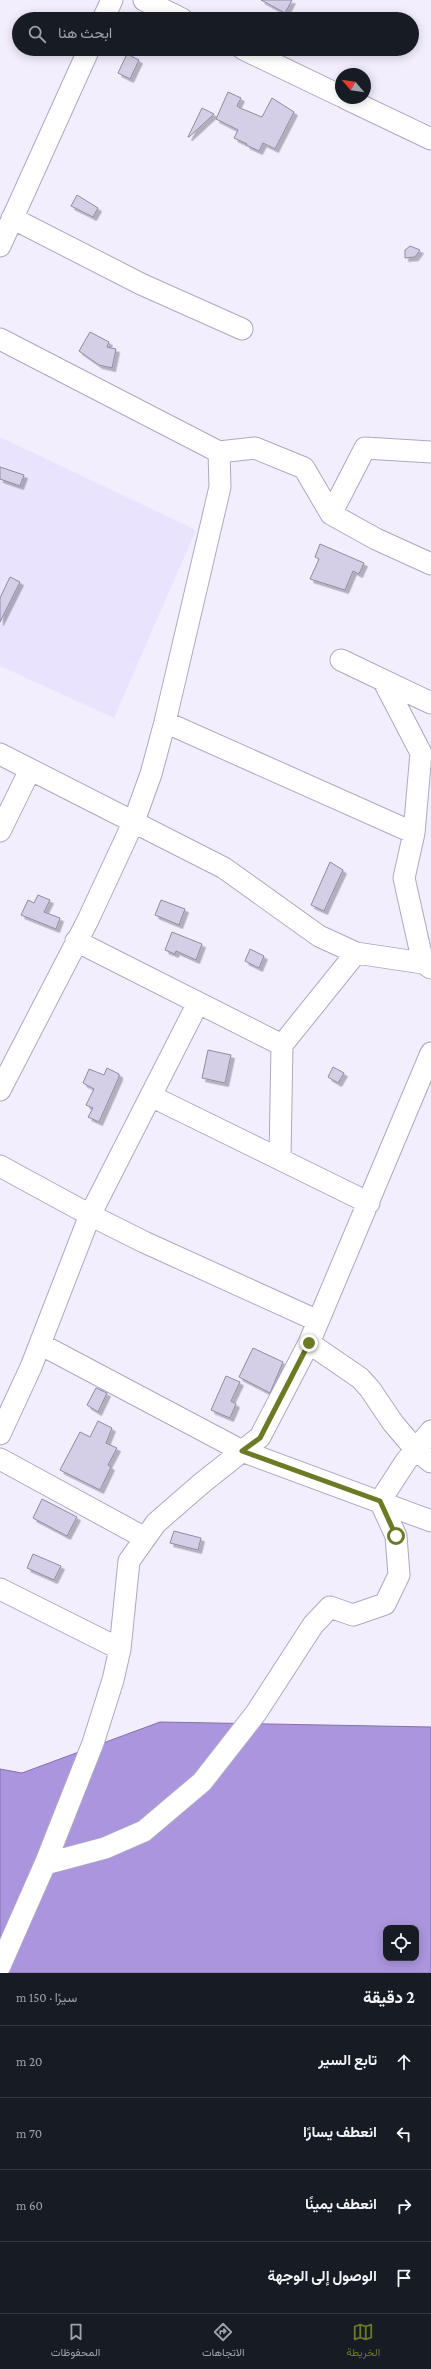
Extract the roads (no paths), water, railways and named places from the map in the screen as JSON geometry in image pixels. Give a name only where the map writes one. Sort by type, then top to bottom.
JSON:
[{"type":"street","points":[[106,12],[112,0]]},
{"type":"street","points":[[144,0],[168,12]]},
{"type":"street","points":[[0,246],[86,56]]},
{"type":"street","points":[[258,56],[335,93]]},
{"type":"street","points":[[358,104],[431,139]]},
{"type":"street","points":[[12,218],[141,284],[242,329]]},
{"type":"street","points":[[0,339],[219,452],[255,448],[304,468],[331,514],[376,539],[431,564]]},
{"type":"street","points":[[331,514],[365,448],[431,452]]},
{"type":"street","points":[[0,1090],[76,941],[134,821],[151,774],[165,722],[220,487],[219,452]]},
{"type":"street","points":[[341,660],[431,703]]},
{"type":"street","points":[[0,754],[224,868],[319,936],[356,953],[427,966],[404,878],[414,833],[421,753],[383,680]]},
{"type":"street","points":[[165,722],[414,833]]},
{"type":"street","points":[[0,831],[30,770]]},
{"type":"street","points":[[76,941],[282,1045]]},
{"type":"street","points":[[280,1159],[282,1045],[356,953]]},
{"type":"street","points":[[0,1434],[40,1344],[90,1215],[198,1003]]},
{"type":"street","points":[[0,1966],[45,1864],[93,1743],[113,1680],[120,1649],[129,1561],[156,1523],[202,1482],[260,1438],[309,1343],[431,1053]]},
{"type":"street","points":[[151,1096],[369,1203]]},
{"type":"street","points":[[0,1166],[90,1215],[318,1321]]},
{"type":"street","points":[[309,1343],[360,1378],[370,1389],[393,1423],[423,1456]]},
{"type":"street","points":[[40,1344],[242,1451],[431,1521]]},
{"type":"street","points":[[380,1501],[423,1456],[431,1431]]},
{"type":"street","points":[[0,1459],[146,1538]]},
{"type":"street","points":[[45,1864],[105,1848],[144,1831],[202,1782],[256,1713],[313,1625],[330,1607],[353,1615],[385,1604],[399,1575],[396,1536],[380,1501]]},
{"type":"street","points":[[0,1589],[120,1649]]}]
